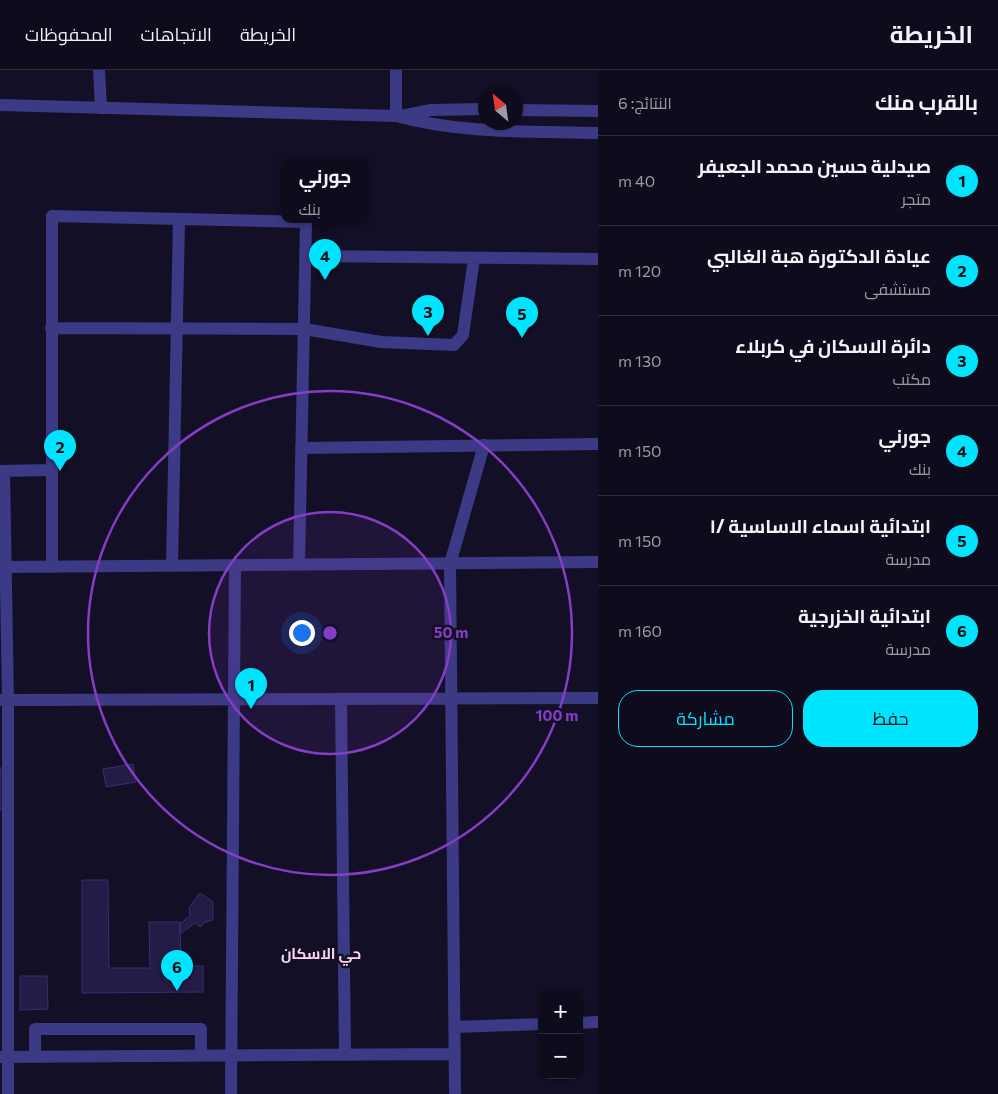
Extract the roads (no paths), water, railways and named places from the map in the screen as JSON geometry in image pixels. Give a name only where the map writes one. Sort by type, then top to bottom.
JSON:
[{"type":"street","points":[[99,70],[101,108]]},
{"type":"street","points":[[396,70],[396,116]]},
{"type":"street","points":[[0,104],[396,116],[431,110],[478,109]]},
{"type":"street","points":[[523,110],[598,111]]},
{"type":"street","points":[[396,116],[429,125],[461,129],[598,132]]},
{"type":"street","points":[[52,567],[52,216],[281,221]]},
{"type":"street","points":[[172,566],[180,219]]},
{"type":"street","points":[[299,565],[306,223]]},
{"type":"street","points":[[305,256],[598,259]]},
{"type":"street","points":[[51,328],[304,330],[381,342],[454,345],[463,335],[474,259]]},
{"type":"street","points":[[301,448],[598,444]]},
{"type":"street","points":[[455,1094],[450,564],[484,445]]},
{"type":"street","points":[[8,1094],[4,1057],[6,567],[2,471],[52,470]]},
{"type":"street","points":[[6,567],[598,562]]},
{"type":"street","points":[[232,1094],[235,565]]},
{"type":"street","points":[[4,700],[598,698]]},
{"type":"street","points":[[341,699],[345,1055]]},
{"type":"street","points":[[583,1023],[598,1022]]},
{"type":"street","points":[[455,1027],[538,1024]]},
{"type":"street","points":[[35,1057],[35,1029],[202,1029],[201,1056]]},
{"type":"street","points":[[4,1057],[455,1054]]},
{"type":"place","name":"جورني","points":[[325,280]]},
{"type":"place","name":"دائرة الاسكان في كربلاء","points":[[428,336]]},
{"type":"place","name":"ابتدائية اسماء الاساسية /١","points":[[522,338]]},
{"type":"place","name":"عيادة الدكتورة هبة الغالبي","points":[[60,471]]},
{"type":"place","name":"صيدلية حسين محمد الجعيفر","points":[[251,709]]},
{"type":"place","name":"ابتدائية الخزرجية","points":[[177,991]]},
{"type":"district","name":"حي الاسكان","points":[[321,954]]}]
